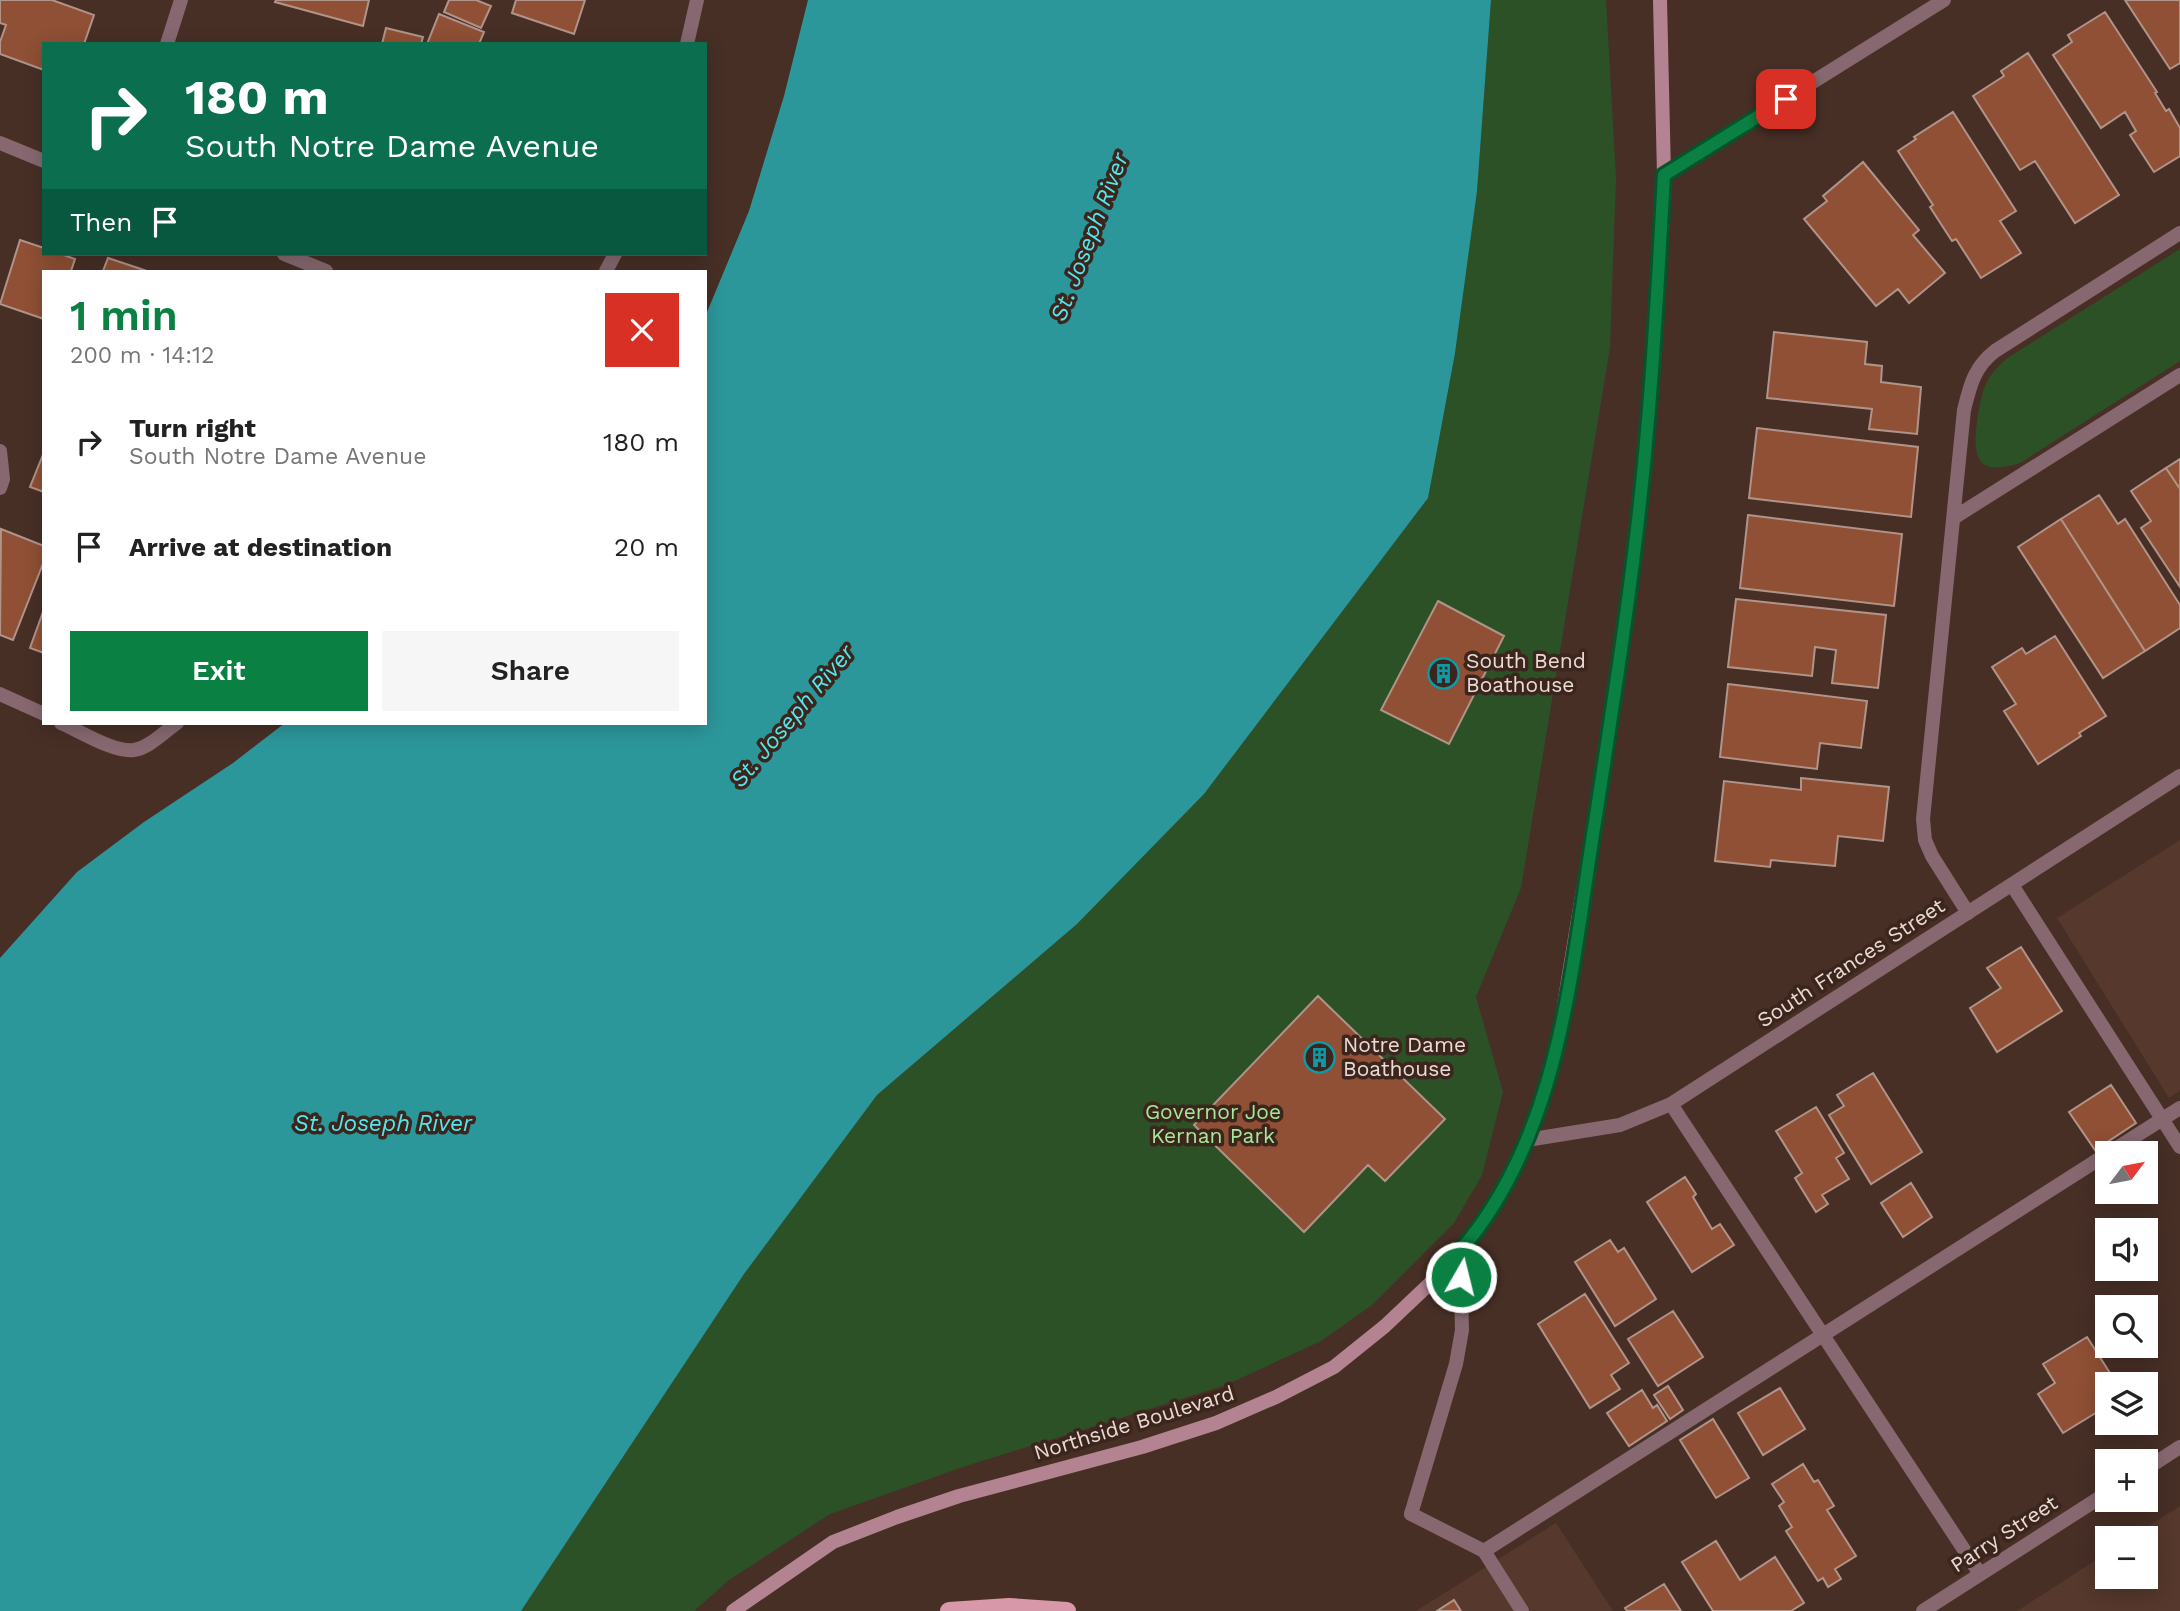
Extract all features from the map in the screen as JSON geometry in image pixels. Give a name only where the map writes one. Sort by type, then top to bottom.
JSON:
[{"type":"main road","points":[[948,1611],[1009,1608],[1067,1611]]},
{"type":"street","points":[[168,42],[181,0]]},
{"type":"street","points":[[687,42],[697,0]]},
{"type":"street","name":"Northside Boulevard","points":[[733,1611],[832,1542],[959,1496],[1142,1447],[1216,1423],[1335,1367],[1385,1326],[1440,1274],[1478,1230],[1510,1178],[1541,1107],[1558,1041],[1614,702],[1647,432],[1664,175],[1660,0]]},
{"type":"street","points":[[1664,175],[1944,0]]},
{"type":"street","points":[[0,143],[42,160]]},
{"type":"street","points":[[1968,913],[1932,856],[1925,840],[1923,819],[1964,411],[1970,382],[1979,367],[1996,351],[2180,233]]},
{"type":"street","points":[[289,256],[324,270]]},
{"type":"street","points":[[1955,517],[2180,375]]},
{"type":"street","points":[[0,452],[3,480],[0,488]]},
{"type":"street","points":[[0,694],[42,714]]},
{"type":"street","points":[[65,725],[112,747],[135,750],[150,743],[174,725]]},
{"type":"street","name":"South Frances Street","points":[[1527,1140],[1620,1125],[1671,1104],[2180,776]]},
{"type":"street","points":[[2012,885],[2180,1147]]},
{"type":"street","points":[[1671,1104],[1980,1574]]},
{"type":"street","points":[[2128,1141],[2180,1108]]},
{"type":"street","points":[[1484,1551],[2095,1162]]},
{"type":"street","points":[[1460,1251],[1462,1330],[1456,1364],[1411,1514],[1484,1551],[1522,1611]]},
{"type":"street","points":[[2158,1461],[2180,1447]]},
{"type":"street","name":"Parry Street","points":[[1923,1611],[2095,1501]]},
{"type":"shaded area","points":[[2180,840],[2180,1091],[2169,1098],[2057,918]]},
{"type":"shaded area","points":[[2180,1506],[2180,1611],[2017,1611],[2095,1561],[2095,1589],[2158,1589],[2158,1526],[2149,1526]]},
{"type":"shaded area","points":[[1556,1523],[1613,1611],[1416,1611]]},
{"type":"green space","name":"Governor Joe Kernan Park","points":[[1491,0],[1606,0],[1616,178],[1610,347],[1521,888],[1476,997],[1503,1092],[1482,1175],[1454,1223],[1372,1305],[1321,1341],[1226,1385],[963,1467],[830,1514],[729,1580],[694,1611],[521,1611],[744,1274],[877,1095],[1077,924],[1204,794],[1428,498],[1477,191]]},
{"type":"green space","points":[[2180,249],[2180,361],[2020,463],[1995,468],[1981,462],[1976,447],[1979,411],[1986,385],[1996,369],[2006,359]]},
{"type":"water","name":"St. Joseph River","points":[[808,0],[1491,0],[1477,191],[1455,353],[1428,498],[1204,794],[1077,924],[877,1095],[744,1274],[521,1611],[0,1611],[0,958],[77,872],[144,822],[233,763],[282,725],[707,725],[707,312],[749,211],[784,96]]},
{"type":"building","points":[[0,0],[52,0],[94,15],[85,42],[42,42],[42,69],[0,54],[0,42],[6,25],[0,23]]},
{"type":"building","points":[[369,0],[363,26],[275,2]]},
{"type":"building","points":[[449,0],[476,0],[491,6],[481,28],[444,12]]},
{"type":"building","points":[[516,0],[585,0],[574,34],[512,13]]},
{"type":"building","points":[[2125,0],[2180,0],[2180,63],[2170,69]]},
{"type":"building","points":[[2105,12],[2157,92],[2155,93],[2166,111],[2169,109],[2180,128],[2180,156],[2154,172],[2130,135],[2136,131],[2125,112],[2101,128],[2053,55],[2072,42],[2068,35]]},
{"type":"building","points":[[439,14],[484,32],[480,42],[428,42]]},
{"type":"building","points":[[386,28],[423,37],[422,42],[382,42]]},
{"type":"building","points":[[2028,53],[2119,195],[2075,223],[2035,161],[2020,170],[1973,96],[2004,76],[2001,71]]},
{"type":"building","points":[[1953,112],[2016,211],[2000,221],[2021,253],[1981,278],[1956,239],[1952,241],[1930,207],[1933,205],[1898,151],[1916,139],[1914,137]]},
{"type":"building","points":[[1863,162],[1919,230],[1913,235],[1945,273],[1909,303],[1898,289],[1876,306],[1804,219],[1827,201],[1823,196]]},
{"type":"building","points":[[20,240],[42,247],[42,256],[67,256],[75,259],[71,270],[42,270],[42,318],[0,304]]},
{"type":"building","points":[[108,258],[144,270],[103,270]]},
{"type":"building","points":[[1774,332],[1867,342],[1865,364],[1882,366],[1881,382],[1921,387],[1917,434],[1869,429],[1872,409],[1767,398]]},
{"type":"building","points":[[1757,428],[1918,447],[1911,517],[1749,498]]},
{"type":"building","points":[[42,457],[42,491],[30,487]]},
{"type":"building","points":[[2180,459],[2180,489],[2166,468]]},
{"type":"building","points":[[2166,468],[2180,489],[2180,587],[2141,528],[2151,521],[2131,491]]},
{"type":"building","points":[[2099,495],[2118,524],[2125,519],[2180,605],[2180,628],[2145,651],[2061,519]]},
{"type":"building","points":[[1748,515],[1902,534],[1894,606],[1740,588]]},
{"type":"building","points":[[2061,519],[2145,651],[2103,678],[2018,547]]},
{"type":"building","points":[[1,529],[42,545],[42,566],[13,640],[0,635]]},
{"type":"building","points":[[1736,599],[1886,615],[1878,688],[1832,683],[1836,650],[1815,647],[1812,676],[1728,667]]},
{"type":"building","name":"South Bend Boathouse","points":[[1438,601],[1504,636],[1449,744],[1381,710]]},
{"type":"building","points":[[42,615],[42,652],[30,648]]},
{"type":"building","points":[[2055,636],[2106,716],[2038,764],[2004,711],[2016,704],[1992,667],[2022,648],[2026,654]]},
{"type":"building","points":[[1728,684],[1867,701],[1861,748],[1820,743],[1817,769],[1720,757]]},
{"type":"building","points":[[1801,778],[1889,787],[1883,841],[1838,836],[1835,866],[1771,860],[1770,867],[1715,861],[1724,781],[1801,790]]},
{"type":"building","points":[[2021,947],[2062,1011],[1997,1052],[1970,1008],[2001,988],[1987,968]]},
{"type":"building","name":"Notre Dame Boathouse","points":[[1318,996],[1445,1119],[1385,1181],[1368,1165],[1304,1232],[1194,1125]]},
{"type":"building","points":[[1873,1073],[1922,1152],[1871,1184],[1829,1115],[1844,1106],[1837,1095]]},
{"type":"building","points":[[2111,1085],[2136,1123],[2109,1141],[2095,1141],[2095,1150],[2069,1112]]},
{"type":"building","points":[[1816,1107],[1844,1153],[1836,1158],[1849,1179],[1822,1195],[1828,1204],[1816,1212],[1795,1178],[1802,1173],[1776,1131]]},
{"type":"building","points":[[1685,1177],[1696,1194],[1693,1197],[1712,1229],[1720,1224],[1734,1245],[1692,1272],[1647,1202]]},
{"type":"building","points":[[1911,1183],[1932,1217],[1903,1237],[1881,1203]]},
{"type":"building","points":[[1610,1240],[1618,1252],[1624,1248],[1656,1299],[1615,1326],[1575,1262]]},
{"type":"building","points":[[1585,1294],[1629,1363],[1611,1375],[1620,1389],[1590,1408],[1538,1324]]},
{"type":"building","points":[[1673,1311],[1703,1357],[1658,1386],[1628,1339]]},
{"type":"building","points":[[2087,1337],[2095,1350],[2095,1358],[2100,1358],[2109,1372],[2095,1372],[2095,1413],[2063,1433],[2038,1394],[2055,1383],[2043,1364]]},
{"type":"building","points":[[1668,1386],[1683,1410],[1670,1419],[1654,1395]]},
{"type":"building","points":[[1780,1388],[1805,1429],[1763,1455],[1738,1413]]},
{"type":"building","points":[[1642,1390],[1653,1408],[1657,1405],[1667,1421],[1629,1446],[1607,1413]]},
{"type":"building","points":[[1713,1419],[1749,1478],[1716,1498],[1680,1440]]},
{"type":"building","points":[[1803,1464],[1814,1482],[1818,1480],[1834,1506],[1827,1510],[1856,1556],[1835,1569],[1841,1579],[1828,1587],[1823,1578],[1818,1581],[1786,1531],[1792,1527],[1779,1506],[1784,1502],[1772,1484]]},
{"type":"building","points":[[1716,1541],[1740,1580],[1775,1557],[1804,1603],[1791,1611],[1713,1611],[1682,1562]]},
{"type":"building","points":[[1664,1584],[1681,1611],[1627,1611],[1625,1608]]},
{"type":"building","points":[[1454,1600],[1461,1611],[1437,1611]]},
{"type":"place","name":"South Bend Boathouse","points":[[1443,673]]},
{"type":"place","name":"Notre Dame Boathouse","points":[[1320,1057]]},
{"type":"route","points":[[1461,1277],[1460,1251],[1478,1230],[1510,1178],[1541,1107],[1558,1041],[1614,702],[1635,534],[1647,432],[1664,175],[1786,99]]}]
